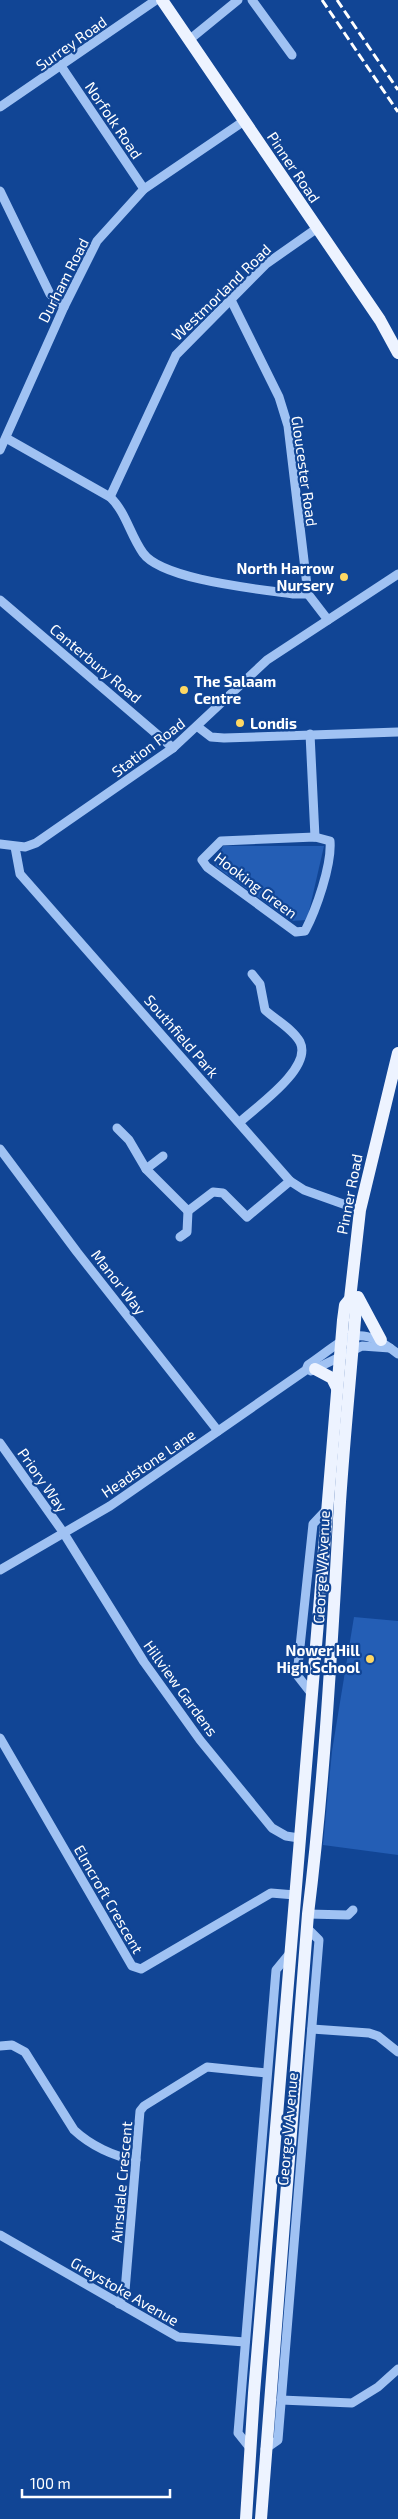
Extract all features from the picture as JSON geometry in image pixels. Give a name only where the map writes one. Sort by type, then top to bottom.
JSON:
[{"type":"main road","name":"Pinner Road","points":[[162,0],[316,229],[380,320],[398,354]]},
{"type":"main road","name":"Pinner Road","points":[[340,1348],[345,1305],[351,1292],[360,1210],[398,1053]]},
{"type":"main road","name":"George V Avenue","points":[[261,2519],[265,2449],[280,2337],[283,2226],[298,2118],[308,1914],[317,1842],[334,1621],[340,1502],[356,1306],[351,1292]]},
{"type":"main road","points":[[351,1292],[385,1344]]},
{"type":"main road","name":"George V Avenue","points":[[246,2519],[255,2301],[268,2224],[268,2150],[290,1953],[340,1348]]},
{"type":"main road","points":[[310,1369],[332,1378],[337,1388]]},
{"type":"main road","points":[[317,1628],[334,1621]]},
{"type":"main road","points":[[268,2224],[283,2226]]},
{"type":"street","name":"Surrey Road","points":[[0,107],[156,0]]},
{"type":"street","points":[[189,40],[238,0]]},
{"type":"street","points":[[252,0],[292,55]]},
{"type":"street","name":"Norfolk Road","points":[[61,66],[144,189]]},
{"type":"street","name":"Durham Road","points":[[0,450],[64,306],[97,241],[144,189],[244,121]]},
{"type":"street","points":[[0,191],[50,294],[64,306]]},
{"type":"street","name":"Westmorland Road","points":[[110,497],[176,355],[266,264],[316,229]]},
{"type":"street","name":"Gloucester Road","points":[[231,300],[279,397],[288,426],[308,594]]},
{"type":"street","points":[[6,438],[110,497],[118,504],[143,554],[155,564],[195,579],[293,594],[308,594],[328,620]]},
{"type":"street","name":"Station Road","points":[[0,844],[25,847],[36,843],[173,748],[198,727],[257,668],[398,574]]},
{"type":"street","name":"Canterbury Road","points":[[0,600],[173,748]]},
{"type":"street","points":[[198,727],[211,737],[224,738],[398,732]]},
{"type":"street","points":[[310,734],[315,836]]},
{"type":"street","name":"Hooking Green","points":[[315,836],[330,841],[331,853],[311,920],[305,931],[296,932],[207,867],[202,860],[221,841],[315,836]]},
{"type":"street","name":"Southfield Park","points":[[15,846],[20,874],[290,1180],[304,1190],[360,1210]]},
{"type":"street","points":[[240,1122],[292,1076],[300,1056],[301,1044],[294,1033],[265,1010],[260,984],[252,974]]},
{"type":"street","points":[[117,1128],[129,1140],[146,1169],[188,1211],[187,1232],[180,1237]]},
{"type":"street","name":"Manor Way","points":[[0,1149],[77,1252],[218,1431]]},
{"type":"street","points":[[146,1169],[163,1156]]},
{"type":"street","points":[[188,1211],[213,1192],[223,1193],[247,1217],[290,1180]]},
{"type":"street","points":[[340,1348],[353,1343],[363,1335],[385,1344],[398,1354]]},
{"type":"street","points":[[353,1343],[384,1349],[385,1344]]},
{"type":"street","name":"Headstone Lane","points":[[310,1369],[308,1365],[353,1343]]},
{"type":"street","name":"Headstone Lane","points":[[0,1570],[117,1501],[340,1348]]},
{"type":"street","name":"Priory Way","points":[[0,1443],[63,1532]]},
{"type":"street","name":"George V Avenue","points":[[311,1693],[297,1675],[313,1524],[328,1508]]},
{"type":"street","name":"Hillview Gardens","points":[[63,1532],[144,1662],[200,1740],[272,1828],[286,1836],[299,1838]]},
{"type":"street","name":"Elmcroft Crescent","points":[[0,1738],[132,1966],[141,1969],[271,1893],[295,1895]]},
{"type":"street","points":[[308,1914],[341,1916],[348,1915],[353,1910]]},
{"type":"street","name":"George V Avenue","points":[[265,2449],[278,2440],[281,2400],[280,2337],[298,2118],[312,2030],[319,1940],[307,1928]]},
{"type":"street","name":"George V Avenue","points":[[250,2448],[238,2433],[245,2342],[255,2301],[268,2150],[267,2073],[276,1970],[290,1953]]},
{"type":"street","points":[[312,2030],[369,2033],[378,2036],[398,2052]]},
{"type":"street","points":[[0,2046],[12,2045],[25,2052],[74,2130],[82,2138],[121,2158],[136,2160]]},
{"type":"street","name":"Ainsdale Crescent","points":[[119,2304],[125,2291],[140,2111],[144,2106],[207,2067],[267,2073]]},
{"type":"street","name":"Greystoke Avenue","points":[[0,2235],[178,2337],[245,2342]]},
{"type":"street","points":[[281,2400],[352,2404],[378,2387],[398,2369]]},
{"type":"shaded area","points":[[223,846],[324,846],[307,920],[291,921],[215,866]]},
{"type":"shaded area","name":"Nower Hill High School","points":[[354,1617],[398,1621],[398,1855],[323,1845],[332,1751]]},
{"type":"railway","points":[[322,0],[398,112]]},
{"type":"railway","points":[[337,0],[398,90]]},
{"type":"place","name":"North Harrow Nursery","points":[[344,577]]},
{"type":"place","name":"The Salaam Centre","points":[[184,690]]},
{"type":"place","name":"Londis","points":[[240,723]]},
{"type":"place","name":"Nower Hill High School","points":[[370,1659]]}]
